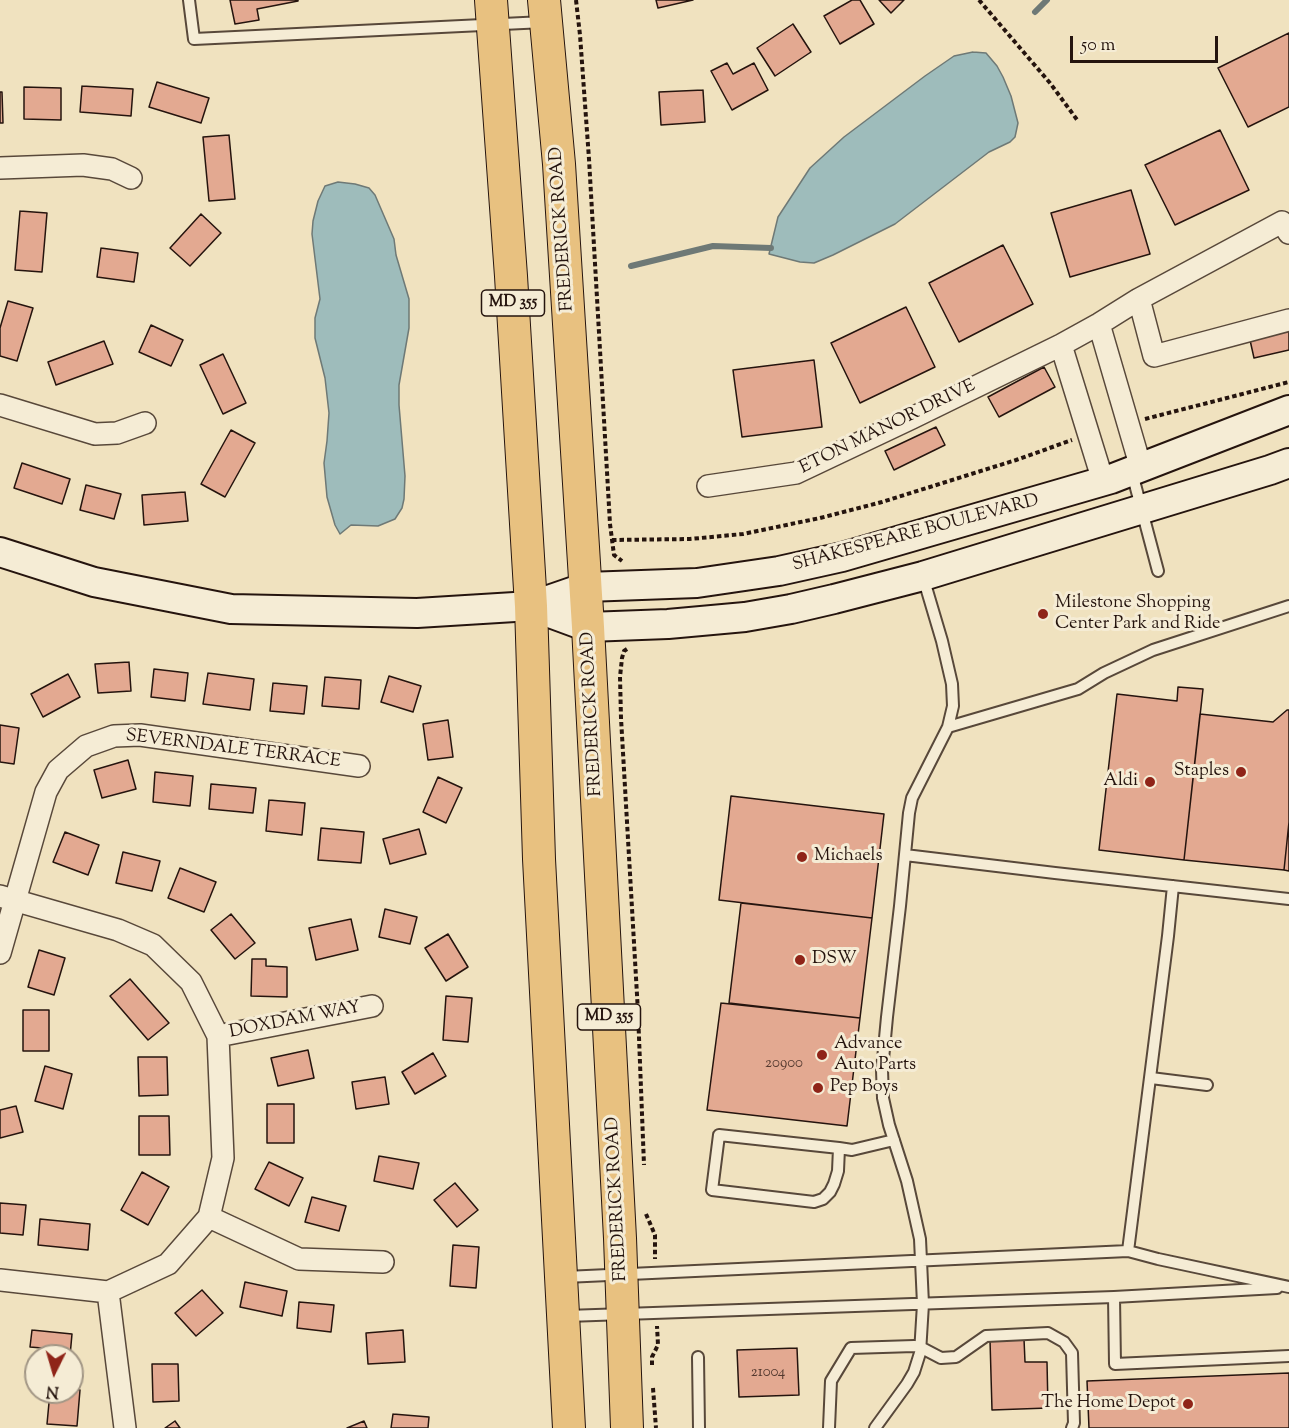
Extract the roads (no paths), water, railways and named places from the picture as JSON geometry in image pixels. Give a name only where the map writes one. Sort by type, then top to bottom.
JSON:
[{"type":"main road","name":"FREDERICK ROAD","points":[[546,11],[559,164],[586,587],[627,1428]]},
{"type":"main road","name":"MD 355","points":[[492,12],[531,606],[539,859],[569,1428]]},
{"type":"street","points":[[0,168],[83,165],[112,169],[131,178]]},
{"type":"street","name":"ETON MANOR DRIVE","points":[[708,486],[796,473],[1061,345],[1139,299],[1282,222],[1289,233]]},
{"type":"street","points":[[1139,299],[1154,356],[1289,320]]},
{"type":"street","points":[[1099,324],[1128,423],[1137,470]]},
{"type":"street","points":[[1061,345],[1103,481]]},
{"type":"street","points":[[0,405],[95,434],[117,434],[145,423]]},
{"type":"street","name":"SHAKESPEARE BOULEVARD","points":[[0,552],[94,582],[231,609],[417,613],[531,606],[586,587],[697,583],[779,571],[831,560],[906,540],[1137,470],[1289,410]]},
{"type":"street","name":"SHAKESPEARE BOULEVARD","points":[[531,606],[588,627],[679,623],[745,617],[791,609],[923,576],[1289,463]]},
{"type":"street","name":"SEVERNDALE TERRACE","points":[[0,953],[7,898],[46,792],[58,770],[86,746],[114,736],[140,735],[360,766]]},
{"type":"street","points":[[0,1280],[108,1292],[168,1264],[210,1217],[223,1158],[218,1036],[191,982],[153,945],[118,930],[7,898]]},
{"type":"street","name":"DOXDAM WAY","points":[[218,1036],[372,1006]]},
{"type":"street","points":[[210,1217],[298,1259],[383,1262]]},
{"type":"street","points":[[108,1292],[125,1428]]},
{"type":"lane","points":[[189,0],[194,39],[492,12],[546,11]]},
{"type":"lane","points":[[1137,470],[1142,509],[1158,571]]},
{"type":"lane","points":[[880,1426],[914,1371],[920,1353],[923,1304],[920,1239],[907,1181],[883,1098],[882,1070],[912,798],[948,726],[953,706],[952,684],[923,576]]},
{"type":"lane","points":[[948,726],[1078,689],[1104,673],[1153,650],[1289,606]]},
{"type":"lane","points":[[905,855],[1289,899]]},
{"type":"lane","points":[[1128,1251],[1173,886]]},
{"type":"lane","points":[[1150,1078],[1207,1085]]},
{"type":"lane","points":[[839,1148],[838,1171],[834,1184],[823,1199],[814,1202],[712,1190],[719,1136],[839,1148],[852,1150],[894,1140]]},
{"type":"lane","points":[[561,1277],[1128,1251],[1289,1287]]},
{"type":"lane","points":[[563,1316],[1114,1297],[1289,1287]]},
{"type":"lane","points":[[1114,1297],[1115,1364],[1289,1356]]},
{"type":"lane","points":[[829,1428],[831,1381],[851,1348],[920,1347],[941,1358],[956,1357],[986,1336],[1048,1333],[1064,1341],[1072,1353],[1074,1423],[1072,1428]]},
{"type":"lane","points":[[698,1357],[699,1428]]},
{"type":"water","points":[[973,52],[986,53],[997,66],[1011,96],[1018,123],[1015,137],[1010,142],[989,152],[895,224],[833,255],[814,263],[769,254],[778,217],[810,168],[844,137],[925,76],[954,56]]},
{"type":"water","points":[[338,182],[369,188],[375,195],[394,239],[396,255],[409,299],[409,328],[399,385],[405,476],[402,508],[395,519],[378,526],[351,525],[340,534],[327,497],[324,463],[329,413],[325,378],[315,338],[315,318],[320,299],[312,234],[318,201],[325,186]]},
{"type":"waterway","points":[[1035,12],[1047,0]]},
{"type":"waterway","points":[[631,266],[713,246],[771,248]]},
{"type":"place","name":"Milestone Shopping Center Park and Ride","points":[[1043,614]]},
{"type":"place","name":"Staples","points":[[1241,772]]},
{"type":"place","name":"Aldi","points":[[1150,782]]},
{"type":"place","name":"Michaels","points":[[802,857]]},
{"type":"place","name":"DSW","points":[[800,960]]},
{"type":"place","name":"Advance Auto Parts","points":[[822,1055]]},
{"type":"place","name":"Pep Boys","points":[[818,1088]]},
{"type":"place","name":"The Home Depot","points":[[1188,1404]]}]
